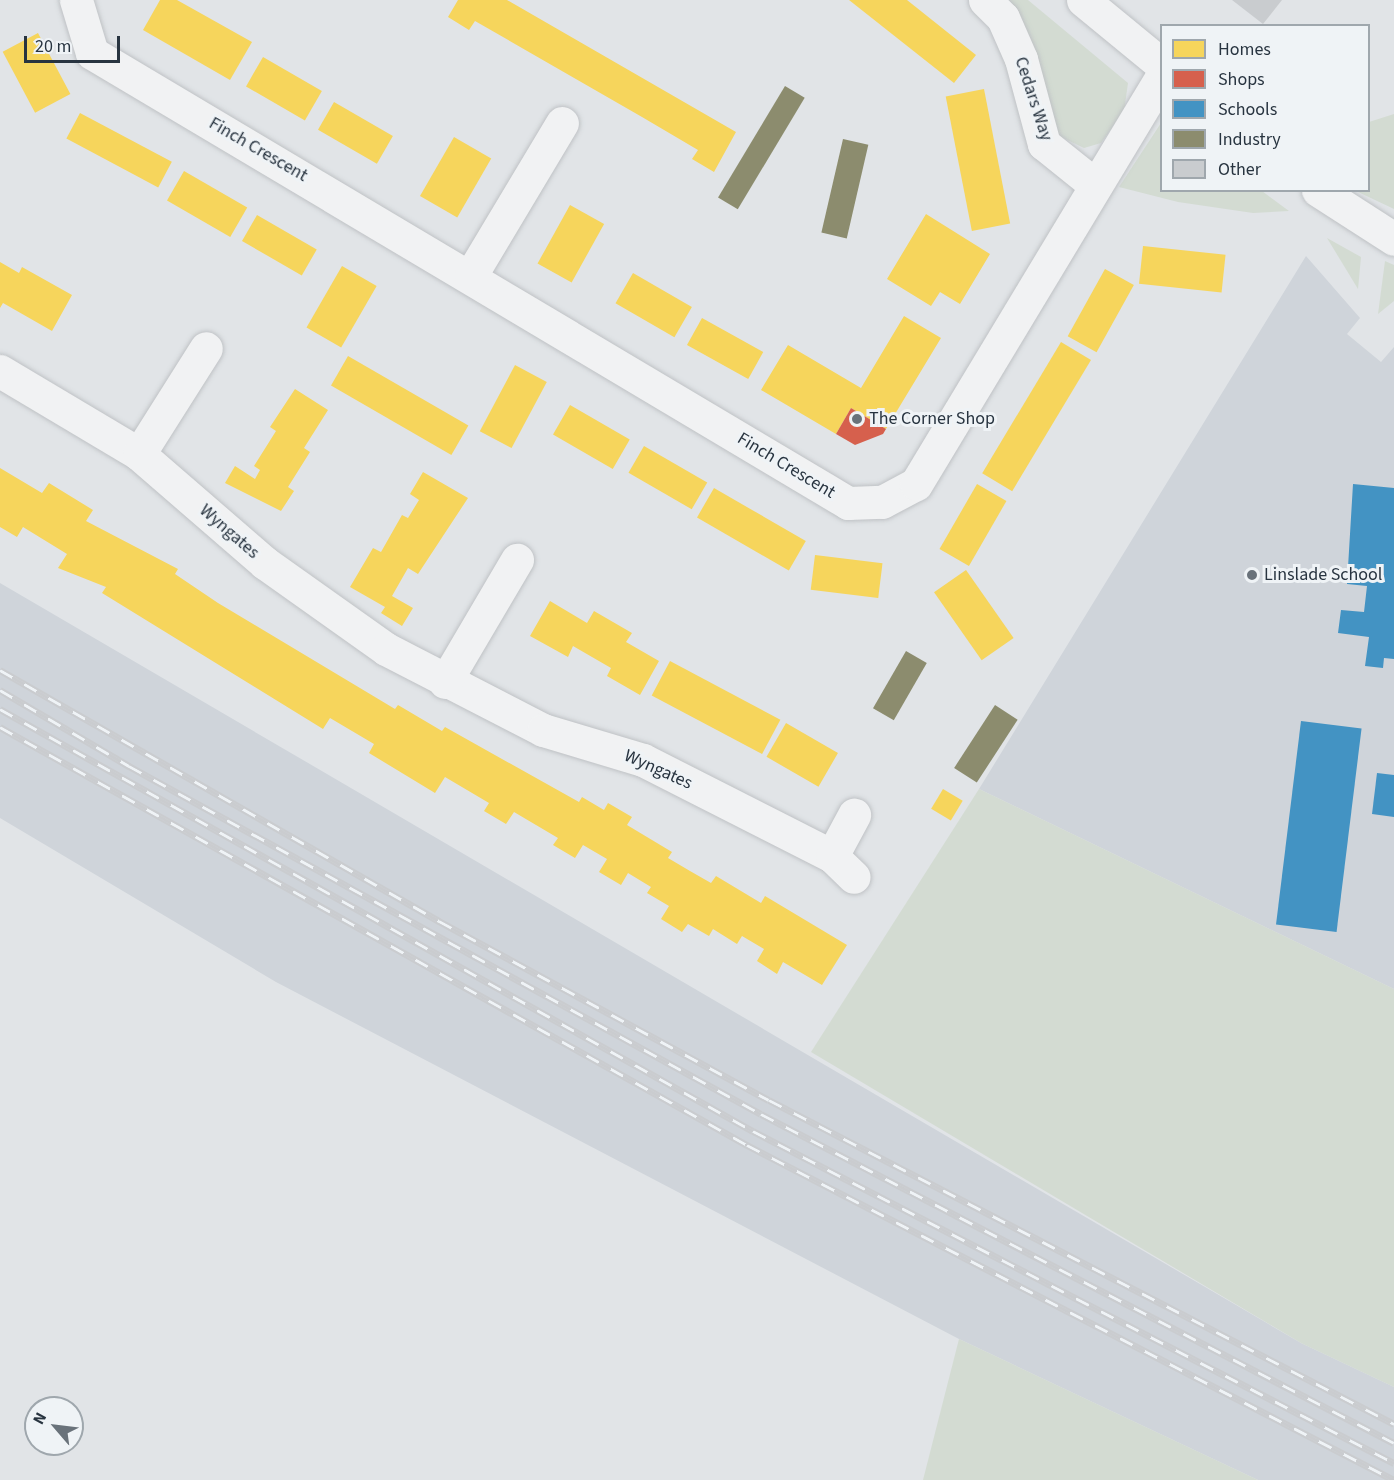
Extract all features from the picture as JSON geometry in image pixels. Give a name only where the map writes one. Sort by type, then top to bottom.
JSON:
[{"type":"street","name":"Finch Crescent","points":[[76,0],[92,53],[471,275],[849,503],[882,502],[916,484],[1160,79]]},
{"type":"street","name":"Cedars Way","points":[[985,0],[1003,18],[1021,59],[1044,144],[1095,185]]},
{"type":"street","points":[[1083,0],[1160,64]]},
{"type":"street","points":[[471,275],[562,123]]},
{"type":"street","points":[[1320,192],[1394,239]]},
{"type":"street","points":[[139,454],[206,348]]},
{"type":"street","name":"Wyngates","points":[[0,371],[139,454],[265,563],[386,649],[445,682],[543,730],[643,760],[843,867],[854,815]]},
{"type":"street","points":[[445,682],[517,560]]},
{"type":"shaded area","points":[[1004,0],[1028,0],[1128,83],[1124,111],[1101,143],[1084,148],[1055,134]]},
{"type":"shaded area","points":[[1394,114],[1394,209],[1358,192],[1370,192],[1370,122]]},
{"type":"shaded area","points":[[1160,125],[1160,192],[1263,192],[1289,211],[1253,213],[1178,202],[1119,187]]},
{"type":"shaded area","points":[[1327,238],[1361,257],[1358,289]]},
{"type":"shaded area","name":"Linslade School","points":[[1306,256],[1360,318],[1347,334],[1381,362],[1394,347],[1394,989],[979,789]]},
{"type":"shaded area","points":[[1385,261],[1394,265],[1394,301],[1378,314]]},
{"type":"shaded area","points":[[0,583],[1301,1343],[1394,1387],[1394,1480],[1258,1480],[959,1339],[276,982],[0,818]]},
{"type":"shaded area","points":[[979,789],[1394,989],[1394,1387],[1301,1343],[811,1052]]},
{"type":"shaded area","points":[[959,1339],[1258,1480],[923,1480]]},
{"type":"building: Homes","points":[[160,0],[177,0],[252,42],[230,80],[143,30]]},
{"type":"building: Homes","points":[[458,0],[507,0],[736,132],[714,172],[692,159],[698,150],[642,117],[475,21],[469,30],[448,17]]},
{"type":"building: Homes","points":[[849,0],[907,0],[976,55],[954,83]]},
{"type":"building: Homes","points":[[38,33],[70,94],[35,113],[3,52]]},
{"type":"building: Homes","points":[[263,57],[322,91],[305,120],[246,86]]},
{"type":"building: Homes","points":[[984,89],[1010,223],[972,231],[946,96]]},
{"type":"building: Homes","points":[[334,102],[393,136],[377,164],[318,130]]},
{"type":"building: Homes","points":[[80,113],[172,162],[158,187],[66,139]]},
{"type":"building: Homes","points":[[454,137],[491,158],[457,217],[420,196]]},
{"type":"building: Homes","points":[[184,171],[247,207],[230,237],[167,200]]},
{"type":"building: Homes","points":[[570,205],[604,224],[572,283],[538,264]]},
{"type":"building: Homes","points":[[926,214],[990,254],[960,304],[940,292],[931,306],[887,279]]},
{"type":"building: Homes","points":[[257,215],[317,250],[302,275],[242,241]]},
{"type":"building: Homes","points":[[1143,246],[1226,255],[1222,292],[1139,284]]},
{"type":"building: Homes","points":[[0,262],[19,273],[22,267],[72,295],[52,331],[3,303],[0,308]]},
{"type":"building: Homes","points":[[342,266],[377,286],[341,347],[306,327]]},
{"type":"building: Homes","points":[[1105,269],[1134,285],[1097,352],[1068,336]]},
{"type":"building: Homes","points":[[633,273],[692,307],[674,337],[616,303]]},
{"type":"building: Homes","points":[[904,316],[941,338],[886,429],[851,408],[836,434],[761,390],[788,345],[861,388]]},
{"type":"building: Homes","points":[[702,318],[763,352],[748,379],[687,345]]},
{"type":"building: Homes","points":[[1061,342],[1091,360],[1012,491],[982,473]]},
{"type":"building: Homes","points":[[348,356],[468,426],[451,455],[331,385]]},
{"type":"building: Homes","points":[[515,365],[547,382],[512,448],[480,431]]},
{"type":"building: Homes","points":[[295,389],[328,410],[304,448],[310,452],[288,487],[294,491],[281,511],[225,483],[235,466],[255,479],[260,470],[254,466],[276,431],[270,427]]},
{"type":"building: Homes","points":[[570,405],[630,440],[613,469],[553,434]]},
{"type":"building: Homes","points":[[644,446],[707,482],[692,509],[628,473]]},
{"type":"building: Homes","points":[[0,468],[42,493],[49,483],[93,510],[86,521],[178,569],[175,574],[218,603],[395,709],[398,705],[442,731],[445,727],[579,802],[582,797],[604,810],[608,803],[632,817],[627,825],[672,852],[668,858],[711,883],[716,876],[761,903],[765,896],[847,945],[822,985],[783,962],[777,974],[757,961],[764,949],[742,936],[737,944],[713,929],[709,936],[688,924],[682,932],[661,919],[669,906],[647,893],[651,887],[628,873],[621,885],[599,872],[607,859],[583,845],[575,858],[553,845],[558,838],[514,812],[506,824],[484,811],[489,803],[445,777],[435,793],[369,753],[374,744],[330,718],[323,729],[102,593],[106,587],[58,568],[67,554],[23,527],[17,537],[0,527]]},
{"type":"building: Homes","points":[[423,472],[468,498],[418,574],[408,568],[392,596],[413,608],[402,626],[381,613],[385,607],[350,587],[373,548],[381,552],[402,515],[408,518],[419,500],[410,494]]},
{"type":"building: Homes","points":[[977,484],[1006,501],[969,566],[940,549]]},
{"type":"building: Homes","points":[[714,488],[806,541],[789,570],[697,517]]},
{"type":"building: Homes","points":[[815,555],[882,563],[878,598],[811,590]]},
{"type":"building: Homes","points":[[966,570],[1014,638],[982,660],[934,592]]},
{"type":"building: Homes","points":[[550,601],[587,623],[594,611],[632,633],[626,642],[659,661],[640,695],[607,676],[611,668],[573,646],[568,657],[530,636]]},
{"type":"building: Homes","points":[[670,661],[780,720],[762,754],[652,695]]},
{"type":"building: Homes","points":[[786,723],[838,753],[818,787],[766,757]]},
{"type":"building: Homes","points":[[943,789],[963,801],[951,821],[931,809]]},
{"type":"building: Shops","name":"The Corner Shop","points":[[851,408],[886,429],[883,434],[855,445],[836,434]]},
{"type":"building: Schools","points":[[1353,484],[1394,488],[1394,659],[1384,658],[1383,668],[1365,666],[1369,637],[1338,633],[1341,610],[1364,612],[1367,586],[1347,584]]},
{"type":"building: Schools","points":[[1301,721],[1362,728],[1337,932],[1276,924]]},
{"type":"building: Schools","points":[[1377,773],[1394,775],[1394,817],[1372,814]]},
{"type":"building: Industry","points":[[785,86],[805,98],[738,209],[718,197]]},
{"type":"building: Industry","points":[[843,139],[868,145],[847,238],[821,233]]},
{"type":"building: Industry","points":[[906,651],[927,663],[894,720],[873,708]]},
{"type":"building: Industry","points":[[995,705],[1018,720],[977,783],[954,768]]},
{"type":"building: Other","points":[[1232,0],[1282,0],[1263,24]]},
{"type":"railway","points":[[0,670],[439,921],[769,1100],[1394,1424]]},
{"type":"railway","points":[[0,690],[129,766],[761,1114],[1394,1443]]},
{"type":"railway","points":[[0,709],[753,1131],[1394,1463]]},
{"type":"railway","points":[[0,727],[747,1145],[1394,1480]]},
{"type":"place","name":"The Corner Shop","points":[[857,419]]},
{"type":"place","name":"Linslade School","points":[[1252,575]]}]
